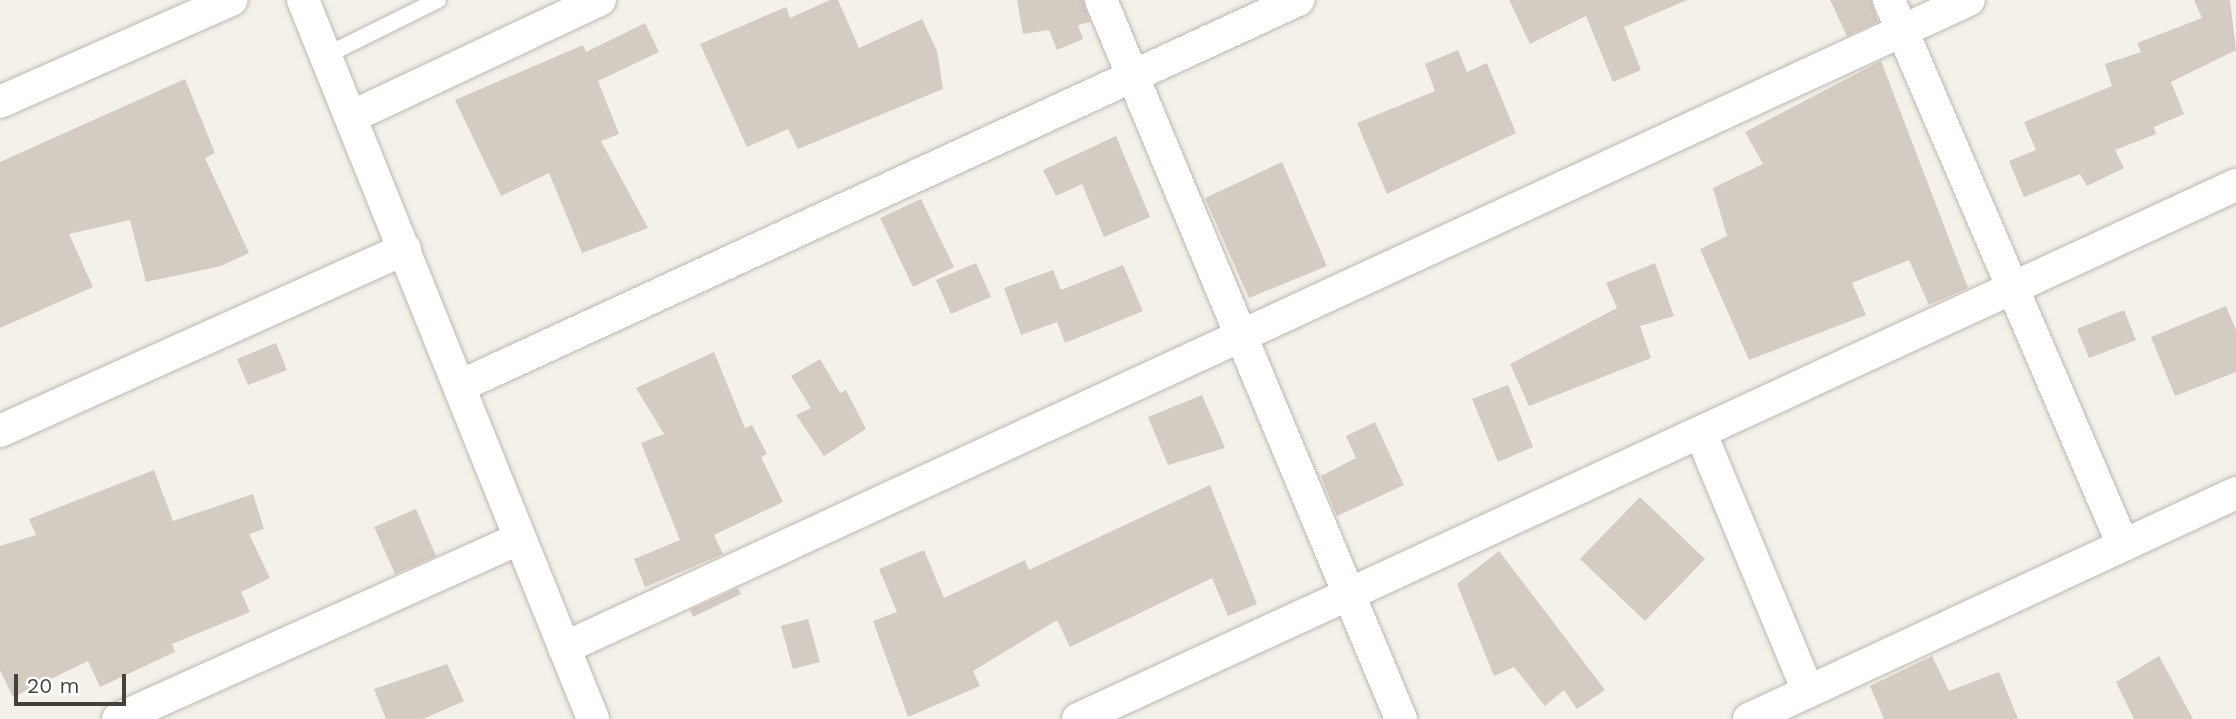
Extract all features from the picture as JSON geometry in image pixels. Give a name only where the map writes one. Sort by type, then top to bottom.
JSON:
[{"type":"street","points":[[0,102],[231,0]]},
{"type":"street","points":[[303,0],[353,116],[518,539],[593,719]]},
{"type":"street","points":[[353,116],[600,0]]},
{"type":"street","points":[[1101,0],[1239,337],[1401,719]]},
{"type":"street","points":[[460,386],[1298,0]]},
{"type":"street","points":[[1889,0],[2123,545]]},
{"type":"street","points":[[564,648],[1969,0]]},
{"type":"street","points":[[1078,719],[2236,185]]},
{"type":"street","points":[[0,431],[405,249]]},
{"type":"street","points":[[1701,434],[1808,691]]},
{"type":"street","points":[[1749,719],[2236,493]]},
{"type":"street","points":[[118,719],[518,539]]},
{"type":"lane","points":[[327,55],[438,0]]},
{"type":"building","points":[[830,0],[838,0],[859,48],[922,19],[937,51],[943,89],[798,149],[788,129],[747,147],[700,44],[786,7],[790,18]]},
{"type":"building","points":[[1017,0],[1083,0],[1090,22],[1078,25],[1083,39],[1057,50],[1049,30],[1023,34]]},
{"type":"building","points":[[1509,0],[1687,0],[1624,27],[1641,70],[1613,82],[1586,16],[1530,44]]},
{"type":"building","points":[[1830,0],[1871,0],[1878,22],[1847,36]]},
{"type":"building","points":[[2194,0],[2230,0],[2236,50],[2171,82],[2184,114],[2154,127],[2156,134],[2115,150],[2124,168],[2087,186],[2080,174],[2024,197],[2009,161],[2036,150],[2024,122],[2112,86],[2105,64],[2141,52],[2137,43],[2202,18]]},
{"type":"building","points":[[645,23],[659,52],[598,81],[619,134],[601,141],[648,228],[582,253],[549,173],[501,196],[455,100],[583,45],[586,52]]},
{"type":"building","points":[[1458,50],[1467,72],[1487,63],[1516,133],[1387,194],[1357,123],[1435,91],[1425,64]]},
{"type":"building","points":[[1881,61],[1968,288],[1929,305],[1909,260],[1852,283],[1866,315],[1749,360],[1700,249],[1727,236],[1713,188],[1763,164],[1745,132]]},
{"type":"building","points":[[185,79],[215,153],[205,158],[249,253],[221,266],[146,282],[130,220],[69,234],[93,287],[0,328],[0,162]]},
{"type":"building","points":[[1116,136],[1150,217],[1104,237],[1082,184],[1056,196],[1043,170]]},
{"type":"building","points":[[1282,162],[1327,266],[1249,298],[1205,198]]},
{"type":"building","points":[[921,199],[954,267],[913,287],[880,218]]},
{"type":"building","points":[[976,263],[991,297],[951,314],[936,280]]},
{"type":"building","points":[[1655,263],[1674,316],[1640,326],[1651,358],[1529,406],[1510,364],[1617,308],[1606,283]]},
{"type":"building","points":[[1123,265],[1143,311],[1065,343],[1057,322],[1021,335],[1004,288],[1053,270],[1061,290]]},
{"type":"building","points":[[2226,306],[2236,330],[2236,372],[2175,396],[2151,337]]},
{"type":"building","points":[[2124,310],[2136,340],[2089,358],[2077,329]]},
{"type":"building","points":[[276,343],[287,370],[248,385],[237,359]]},
{"type":"building","points":[[714,352],[745,428],[752,425],[767,454],[761,457],[783,502],[714,535],[723,554],[645,587],[634,559],[680,540],[641,443],[664,434],[636,388]]},
{"type":"building","points":[[820,359],[840,393],[846,390],[866,429],[824,456],[796,415],[811,408],[791,376]]},
{"type":"building","points":[[1508,385],[1533,447],[1498,462],[1472,399]]},
{"type":"building","points":[[1202,395],[1225,448],[1168,465],[1148,417]]},
{"type":"building","points":[[1375,422],[1404,485],[1337,516],[1321,476],[1356,458],[1346,436]]},
{"type":"building","points":[[154,470],[173,521],[253,494],[264,529],[249,534],[270,578],[241,592],[250,612],[172,644],[175,652],[100,687],[88,661],[13,697],[0,670],[0,546],[36,535],[29,519]]},
{"type":"building","points":[[1210,485],[1257,604],[1228,616],[1212,578],[1070,647],[1057,620],[973,671],[980,686],[908,717],[873,621],[897,612],[879,569],[924,550],[944,598],[1025,560],[1029,570]]},
{"type":"building","points":[[1640,497],[1705,559],[1645,621],[1580,559]]},
{"type":"building","points":[[416,509],[436,556],[395,574],[374,527]]},
{"type":"building","points":[[1499,551],[1605,690],[1577,709],[1564,690],[1545,706],[1514,667],[1494,676],[1457,584]]},
{"type":"building","points":[[738,588],[741,594],[693,617],[690,610]]},
{"type":"building","points":[[808,619],[820,662],[793,669],[781,626]]},
{"type":"building","points":[[1932,656],[1949,691],[1999,672],[2018,719],[1884,719],[1870,686]]},
{"type":"building","points":[[2159,656],[2193,719],[2134,719],[2116,682]]},
{"type":"building","points":[[447,664],[464,701],[423,719],[386,719],[374,689]]}]
